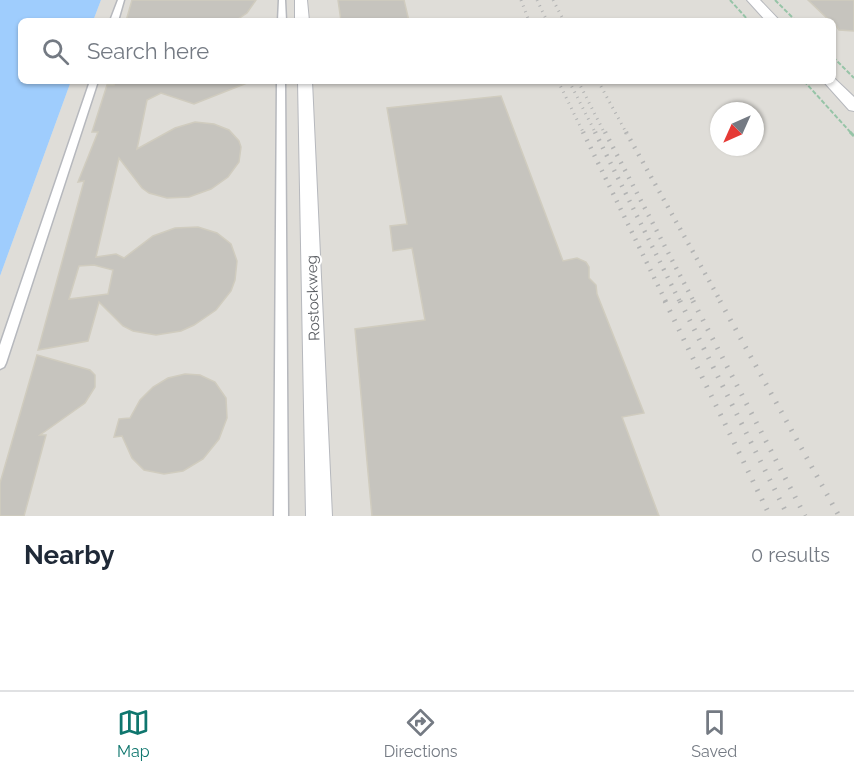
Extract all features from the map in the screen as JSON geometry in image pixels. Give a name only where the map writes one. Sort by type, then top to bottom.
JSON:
[{"type":"street","points":[[301,0],[302,18]]},
{"type":"street","points":[[753,0],[770,18]]},
{"type":"street","name":"Rostockweg","points":[[305,84],[319,516]]},
{"type":"street","points":[[833,84],[854,106]]},
{"type":"lane","points":[[115,18],[121,0]]},
{"type":"lane","points":[[282,0],[282,18]]},
{"type":"lane","points":[[0,363],[93,84]]},
{"type":"lane","points":[[281,84],[281,516]]},
{"type":"path","points":[[730,0],[746,18]]},
{"type":"path","points":[[775,0],[793,18]]},
{"type":"path","points":[[836,60],[854,78]]},
{"type":"path","points":[[807,84],[854,136]]},
{"type":"shaded area","points":[[101,0],[854,0],[854,516],[0,516],[0,276],[70,84],[836,84],[836,18],[94,18]]},
{"type":"water","points":[[0,0],[101,0],[94,18],[18,18],[18,84],[70,84],[0,276]]},
{"type":"building","points":[[132,0],[256,0],[247,13],[240,18],[127,18]]},
{"type":"building","points":[[338,0],[404,0],[408,18],[341,18]]},
{"type":"building","points":[[808,0],[854,0],[854,31],[839,30],[836,26],[836,18],[827,18]]},
{"type":"building","points":[[244,84],[194,104],[161,93],[147,100],[137,149],[175,128],[195,122],[214,124],[229,130],[239,141],[241,147],[239,162],[228,177],[211,189],[189,197],[167,198],[149,193],[142,188],[119,158],[96,257],[116,254],[124,258],[153,236],[175,228],[198,227],[217,233],[231,244],[237,261],[235,280],[231,291],[216,310],[181,331],[156,335],[133,331],[123,326],[99,302],[88,341],[38,350],[84,181],[78,182],[98,132],[92,132],[107,85]],"holes":[[[94,265],[113,270],[108,294],[69,299],[79,266]]]},
{"type":"building","points":[[501,96],[563,261],[577,258],[586,262],[589,267],[589,278],[596,285],[597,294],[644,413],[622,417],[659,516],[372,516],[355,329],[425,320],[412,248],[393,251],[390,226],[407,224],[387,108]]},
{"type":"building","points":[[37,355],[90,370],[95,375],[95,387],[85,403],[40,435],[46,435],[24,516],[0,516],[0,483]]},
{"type":"building","points":[[185,374],[200,375],[215,382],[226,398],[227,418],[219,439],[203,459],[183,471],[164,474],[144,470],[132,458],[122,436],[114,437],[119,419],[130,418],[140,400],[153,387],[168,378]]},
{"type":"railway","points":[[521,0],[528,18]]},
{"type":"railway","points":[[537,0],[546,18]]},
{"type":"railway","points":[[553,0],[562,18]]},
{"type":"railway","points":[[559,84],[584,134]]},
{"type":"railway","points":[[571,84],[596,134]]},
{"type":"railway","points":[[580,84],[605,134]]},
{"type":"railway","points":[[600,84],[627,134]]},
{"type":"railway","points":[[583,132],[666,302]]},
{"type":"railway","points":[[605,132],[694,302]]},
{"type":"railway","points":[[626,132],[721,302]]},
{"type":"railway","points":[[596,134],[680,302]]},
{"type":"railway","points":[[665,301],[770,516]]},
{"type":"railway","points":[[680,301],[788,516]]},
{"type":"railway","points":[[693,301],[805,516]]},
{"type":"railway","points":[[720,301],[839,516]]}]
